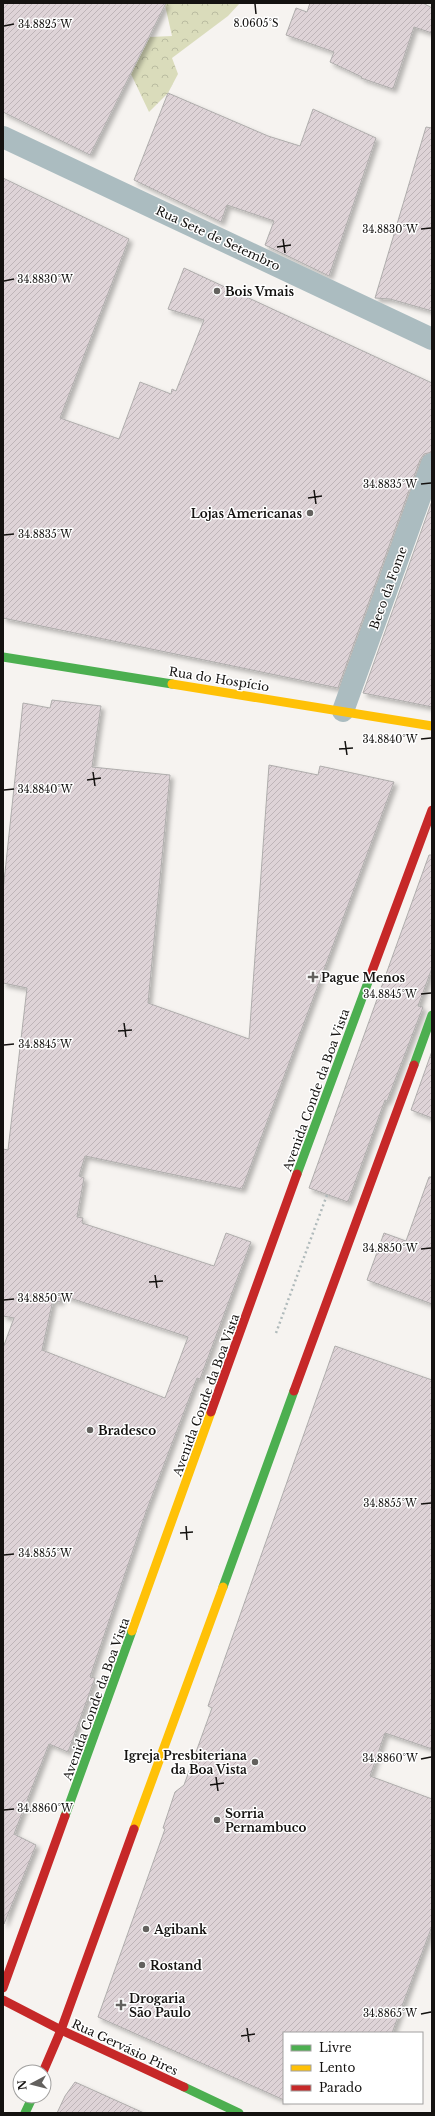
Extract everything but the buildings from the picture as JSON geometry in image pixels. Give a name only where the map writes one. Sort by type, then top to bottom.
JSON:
[{"type":"main road","name":"Rua do Hospício","points":[[3,657],[432,726]]},
{"type":"main road","name":"Avenida Conde da Boa Vista","points":[[3,1988],[315,1125],[432,810]]},
{"type":"main road","points":[[46,2064],[61,2030],[432,1015]]},
{"type":"main road","name":"Rua Gervásio Pires","points":[[3,2000],[61,2030],[239,2113]]},
{"type":"street","name":"Rua Sete de Setembro","points":[[3,137],[432,339]]},
{"type":"street","name":"Beco da Fome","points":[[344,711],[432,464]]},
{"type":"path","points":[[276,1333],[327,1195]]},
{"type":"green space","points":[[166,3],[240,3],[228,16],[172,58],[178,74],[168,93],[149,112],[131,74],[150,37],[172,36],[165,5]]},
{"type":"traffic: fast","points":[[3,657],[172,684]]},
{"type":"traffic: fast","points":[[297,1174],[371,974]]},
{"type":"traffic: fast","points":[[414,1065],[432,1015]]},
{"type":"traffic: fast","points":[[223,1587],[294,1391]]},
{"type":"traffic: fast","points":[[65,1816],[132,1631]]},
{"type":"traffic: fast","points":[[184,2087],[239,2113]]},
{"type":"traffic: fast","points":[[25,2113],[29,2104]]},
{"type":"traffic: slow","points":[[172,684],[432,726]]},
{"type":"traffic: slow","points":[[132,1631],[211,1412]]},
{"type":"traffic: slow","points":[[134,1829],[223,1587]]},
{"type":"traffic: jam","points":[[371,974],[432,810]]},
{"type":"traffic: jam","points":[[294,1391],[414,1065]]},
{"type":"traffic: jam","points":[[211,1412],[297,1174]]},
{"type":"traffic: jam","points":[[3,1988],[65,1816]]},
{"type":"traffic: jam","points":[[46,2064],[61,2030],[134,1829]]},
{"type":"traffic: jam","points":[[3,2000],[61,2030],[184,2087]]},
{"type":"place","name":"Bois Vmais","points":[[217,291]]},
{"type":"place","name":"Lojas Americanas","points":[[310,513]]},
{"type":"place","name":"Pague Menos","points":[[313,977]]},
{"type":"place","name":"Bradesco","points":[[90,1430]]},
{"type":"place","name":"Igreja Presbiteriana da Boa Vista","points":[[255,1762]]},
{"type":"place","name":"Sorria Pernambuco","points":[[217,1820]]},
{"type":"place","name":"Agibank","points":[[146,1929]]},
{"type":"place","name":"Rostand","points":[[142,1965]]},
{"type":"place","name":"Drogaria São Paulo","points":[[121,2005]]}]
